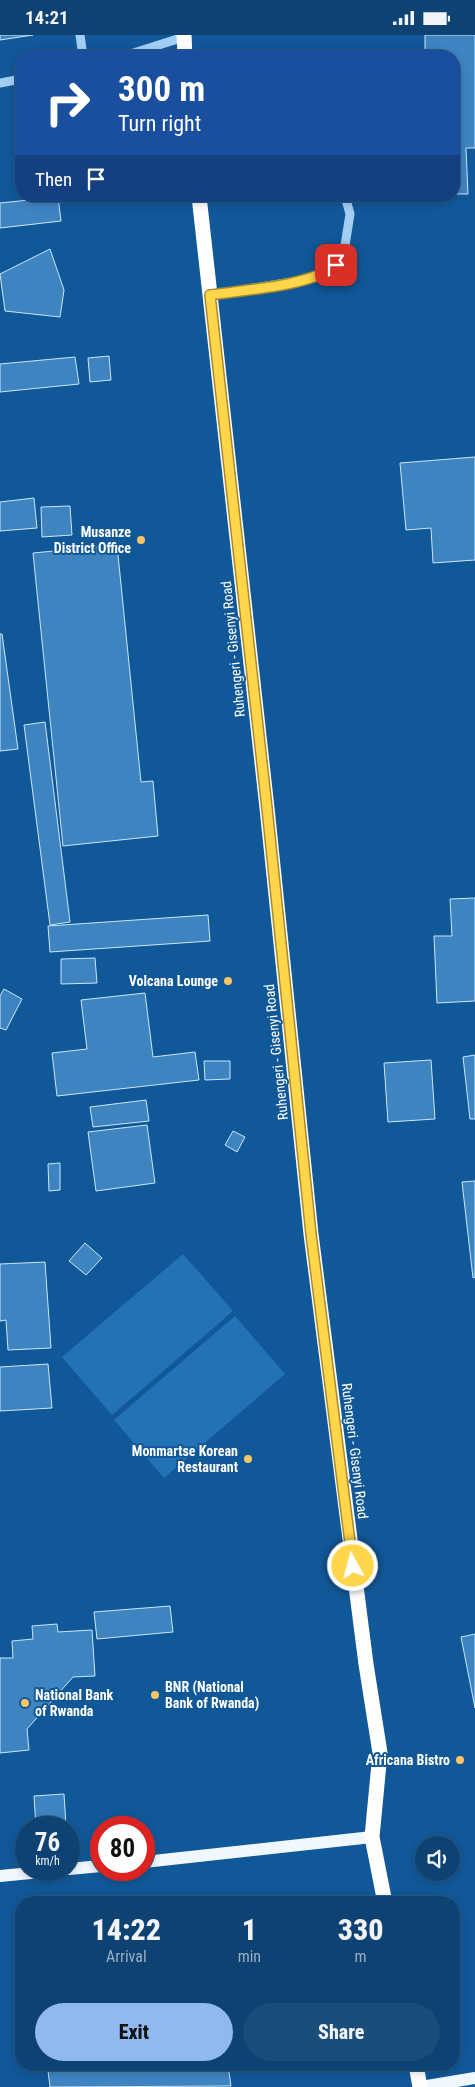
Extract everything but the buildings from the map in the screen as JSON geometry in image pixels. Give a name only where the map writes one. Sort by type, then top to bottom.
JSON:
[{"type":"highway","points":[[184,36],[185,50]]},
{"type":"highway","name":"Ruhengeri - Gisenyi Road","points":[[200,202],[267,808],[311,1234],[366,1664],[380,1753],[372,1837],[384,1896]]},
{"type":"highway","points":[[417,2071],[420,2087]]},
{"type":"main road","points":[[155,1860],[372,1837]]},
{"type":"main road","points":[[0,1876],[15,1875]]},
{"type":"main road","points":[[420,2087],[475,2078]]},
{"type":"street","points":[[80,35],[81,50]]},
{"type":"street","points":[[142,50],[184,36]]},
{"type":"street","points":[[0,83],[15,80]]},
{"type":"street","points":[[210,295],[304,280],[328,272],[343,258],[350,214],[347,202]]},
{"type":"shaded area","points":[[183,1254],[233,1311],[112,1415],[62,1357]]},
{"type":"shaded area","points":[[235,1316],[285,1374],[164,1478],[114,1420]]},
{"type":"place","name":"Musanze District Office","points":[[141,540]]},
{"type":"place","name":"Volcana Lounge","points":[[228,981]]},
{"type":"place","name":"Monmartse Korean Restaurant","points":[[248,1459]]},
{"type":"place","name":"BNR (National Bank of Rwanda)","points":[[155,1695]]},
{"type":"place","name":"National Bank of Rwanda","points":[[25,1703]]},
{"type":"place","name":"Africana Bistro","points":[[460,1760]]},
{"type":"route","points":[[336,265],[328,272],[304,280],[210,295],[267,808],[311,1234],[353,1566]]}]
